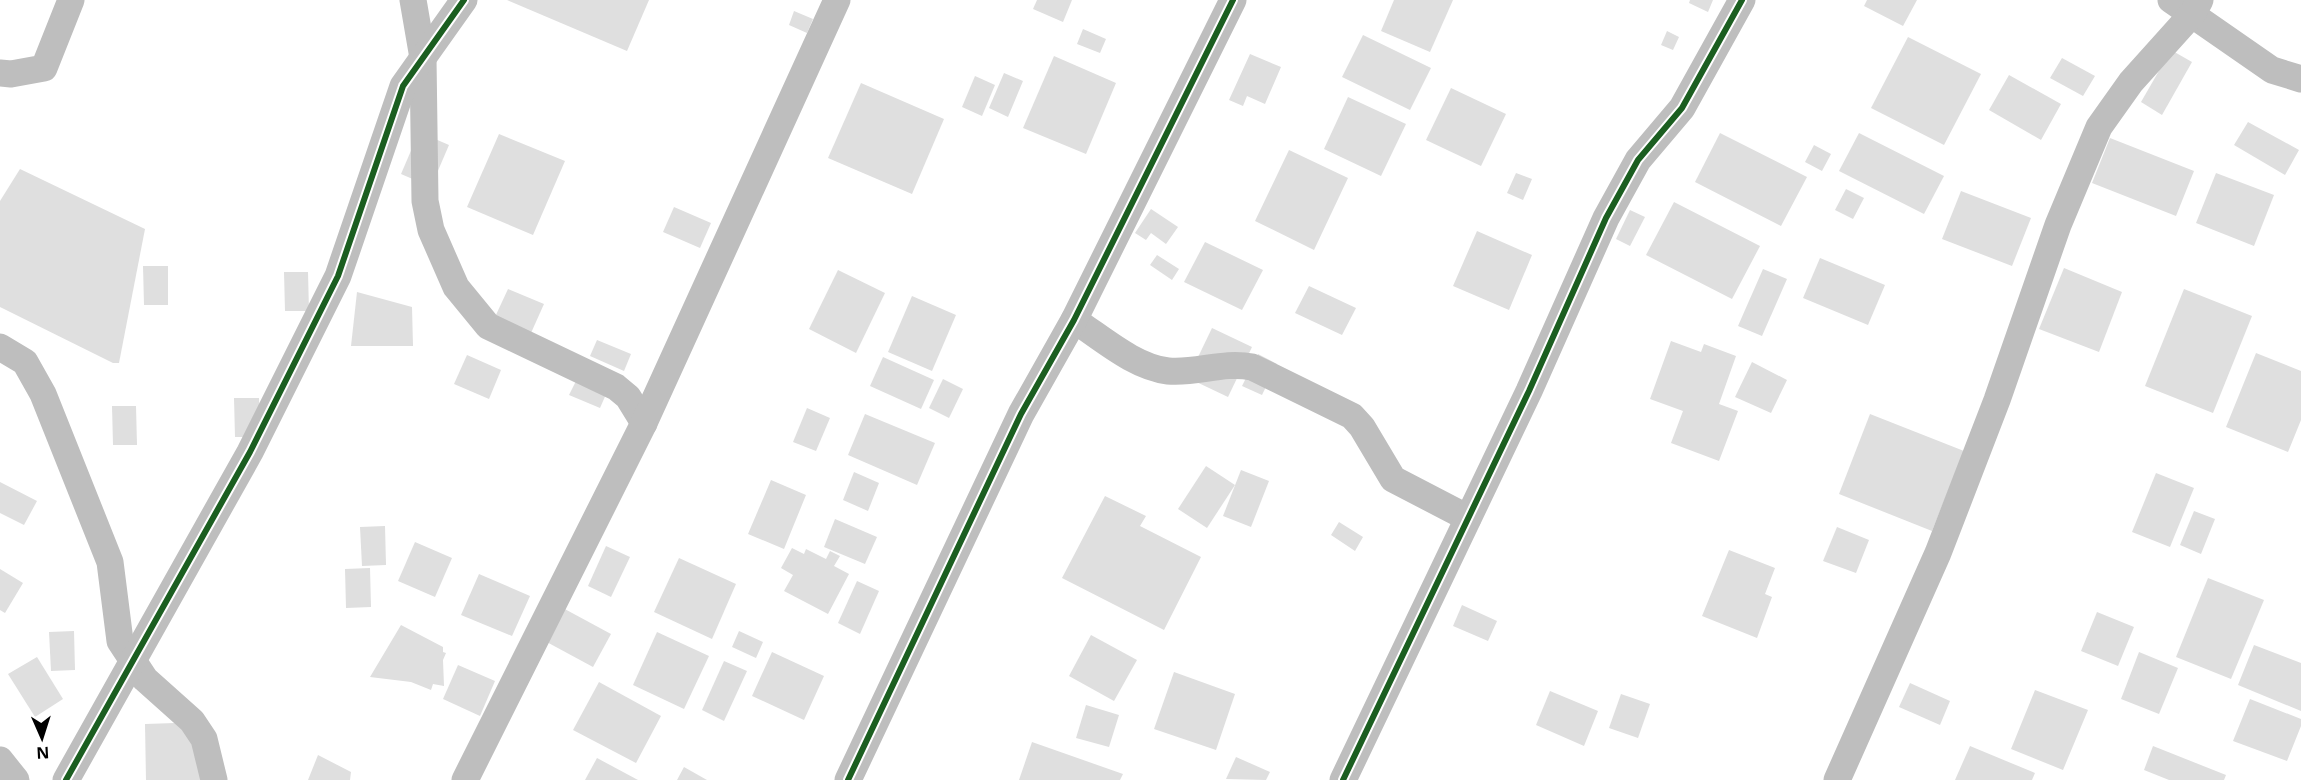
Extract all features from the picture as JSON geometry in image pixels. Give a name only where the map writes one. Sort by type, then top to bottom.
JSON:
[{"type":"street","points":[[0,73],[11,74],[44,68],[71,0]]},
{"type":"street","points":[[413,0],[423,58],[425,201],[431,230],[456,287],[488,326],[616,387],[628,397],[644,423]]},
{"type":"street","points":[[66,780],[250,453],[338,276],[403,86],[464,0]]},
{"type":"street","points":[[465,780],[644,423],[837,0]]},
{"type":"street","points":[[848,780],[1021,414],[1074,320],[1233,0]]},
{"type":"street","points":[[1343,780],[1468,518],[1606,218],[1638,160],[1682,108],[1742,0]]},
{"type":"street","points":[[1838,780],[1938,553],[1997,400],[2058,225],[2099,127],[2188,4],[2272,70],[2301,79]]},
{"type":"street","points":[[1074,320],[1130,356],[1153,367],[1170,371],[1236,363],[1252,367],[1352,416],[1362,427],[1393,479],[1468,518]]},
{"type":"street","points":[[0,348],[25,362],[43,394],[110,562],[120,640],[145,679],[192,721],[204,739],[214,780]]},
{"type":"street","points":[[0,760],[16,780]]},
{"type":"building","points":[[507,0],[649,0],[627,51]]},
{"type":"building","points":[[1037,0],[1072,0],[1063,22],[1033,9]]},
{"type":"building","points":[[1394,0],[1453,0],[1430,52],[1381,31]]},
{"type":"building","points":[[1690,0],[1713,0],[1708,12],[1689,3]]},
{"type":"building","points":[[1867,0],[1917,0],[1903,26],[1864,6]]},
{"type":"building","points":[[794,11],[813,19],[807,33],[789,25]]},
{"type":"building","points":[[1083,29],[1106,39],[1100,53],[1077,44]]},
{"type":"building","points":[[1667,31],[1679,37],[1673,50],[1661,45]]},
{"type":"building","points":[[1363,35],[1431,68],[1410,110],[1342,77]]},
{"type":"building","points":[[1908,37],[1981,74],[1944,145],[1871,108]]},
{"type":"building","points":[[2171,50],[2192,62],[2162,115],[2141,102]]},
{"type":"building","points":[[1250,54],[1281,67],[1265,104],[1247,96],[1243,106],[1229,100]]},
{"type":"building","points":[[1054,56],[1116,83],[1086,154],[1023,128]]},
{"type":"building","points":[[2062,58],[2095,76],[2083,96],[2050,78]]},
{"type":"building","points":[[1004,73],[1023,81],[1008,117],[989,108]]},
{"type":"building","points":[[2009,75],[2061,104],[2041,140],[1989,110]]},
{"type":"building","points":[[975,76],[995,85],[982,116],[962,107]]},
{"type":"building","points":[[861,83],[944,119],[912,194],[828,158]]},
{"type":"building","points":[[1451,88],[1506,114],[1481,166],[1426,140]]},
{"type":"building","points":[[1348,97],[1406,124],[1381,176],[1324,149]]},
{"type":"building","points":[[2248,122],[2299,150],[2285,175],[2234,145]]},
{"type":"building","points":[[419,132],[449,145],[431,187],[401,174]]},
{"type":"building","points":[[1720,133],[1807,177],[1781,226],[1695,182]]},
{"type":"building","points":[[1859,133],[1944,176],[1924,214],[1839,171]]},
{"type":"building","points":[[499,134],[565,161],[533,235],[467,207]]},
{"type":"building","points":[[2110,138],[2194,171],[2176,216],[2092,183]]},
{"type":"building","points":[[1814,145],[1831,154],[1822,171],[1805,162]]},
{"type":"building","points":[[1289,150],[1348,178],[1314,250],[1255,221]]},
{"type":"building","points":[[20,169],[145,229],[119,363],[113,363],[0,307],[0,201]]},
{"type":"building","points":[[1516,173],[1532,179],[1523,200],[1507,193]]},
{"type":"building","points":[[2216,173],[2274,195],[2254,246],[2196,223]]},
{"type":"building","points":[[1846,189],[1864,198],[1853,219],[1835,210]]},
{"type":"building","points":[[1961,191],[2031,218],[2012,266],[1942,239]]},
{"type":"building","points":[[1674,202],[1760,246],[1732,299],[1646,255]]},
{"type":"building","points":[[674,207],[711,223],[700,248],[663,232]]},
{"type":"building","points":[[1151,209],[1178,227],[1166,244],[1151,233],[1146,240],[1135,233]]},
{"type":"building","points":[[1630,210],[1645,217],[1630,246],[1616,239]]},
{"type":"building","points":[[1477,231],[1532,255],[1509,310],[1453,286]]},
{"type":"building","points":[[1205,242],[1263,270],[1242,310],[1184,282]]},
{"type":"building","points":[[1157,255],[1179,269],[1172,280],[1150,265]]},
{"type":"building","points":[[1820,258],[1885,285],[1868,325],[1803,298]]},
{"type":"building","points":[[143,266],[168,266],[168,305],[144,305]]},
{"type":"building","points":[[2064,268],[2122,292],[2099,352],[2039,329]]},
{"type":"building","points":[[1763,269],[1787,279],[1762,336],[1738,326]]},
{"type":"building","points":[[838,270],[885,293],[856,353],[809,329]]},
{"type":"building","points":[[284,272],[308,272],[309,311],[285,311]]},
{"type":"building","points":[[1309,286],[1356,308],[1342,335],[1295,313]]},
{"type":"building","points":[[508,289],[544,304],[531,333],[495,317]]},
{"type":"building","points":[[2184,289],[2252,316],[2213,413],[2145,386]]},
{"type":"building","points":[[357,292],[412,307],[413,346],[351,346]]},
{"type":"building","points":[[912,296],[956,315],[932,371],[888,352]]},
{"type":"building","points":[[1212,328],[1252,347],[1228,397],[1188,378]]},
{"type":"building","points":[[597,340],[631,354],[624,371],[590,356]]},
{"type":"building","points":[[1671,341],[1701,352],[1704,344],[1736,356],[1719,404],[1738,411],[1719,461],[1671,443],[1683,411],[1650,399]]},
{"type":"building","points":[[2256,353],[2301,371],[2301,420],[2288,452],[2226,427]]},
{"type":"building","points":[[1258,354],[1277,364],[1262,395],[1242,386]]},
{"type":"building","points":[[467,355],[501,370],[489,399],[454,384]]},
{"type":"building","points":[[883,357],[934,380],[921,409],[870,386]]},
{"type":"building","points":[[1752,362],[1787,380],[1771,413],[1735,397]]},
{"type":"building","points":[[577,379],[607,392],[600,408],[569,395]]},
{"type":"building","points":[[943,379],[963,389],[949,418],[929,408]]},
{"type":"building","points":[[234,398],[259,398],[260,437],[235,437]]},
{"type":"building","points":[[112,406],[136,406],[137,445],[113,445]]},
{"type":"building","points":[[807,408],[830,418],[816,451],[793,442]]},
{"type":"building","points":[[865,414],[935,443],[917,485],[848,455]]},
{"type":"building","points":[[1870,414],[1964,451],[1932,531],[1839,494]]},
{"type":"building","points":[[1206,466],[1235,485],[1207,528],[1178,509]]},
{"type":"building","points":[[1241,470],[1269,481],[1251,527],[1223,516]]},
{"type":"building","points":[[854,472],[879,483],[868,511],[843,500]]},
{"type":"building","points":[[2156,473],[2194,488],[2170,547],[2132,532]]},
{"type":"building","points":[[771,480],[806,495],[784,549],[748,534]]},
{"type":"building","points":[[0,482],[37,501],[24,525],[0,513]]},
{"type":"building","points":[[1105,496],[1146,516],[1140,526],[1201,557],[1164,630],[1062,578]]},
{"type":"building","points":[[2194,511],[2215,519],[2201,554],[2180,545]]},
{"type":"building","points":[[835,519],[877,537],[865,564],[824,547]]},
{"type":"building","points":[[1339,522],[1363,537],[1355,551],[1331,535]]},
{"type":"building","points":[[385,526],[386,565],[362,566],[360,527]]},
{"type":"building","points":[[1837,527],[1869,540],[1856,573],[1823,561]]},
{"type":"building","points":[[415,542],[452,558],[435,597],[398,581]]},
{"type":"building","points":[[606,546],[630,557],[611,597],[588,586]]},
{"type":"building","points":[[792,548],[804,554],[806,549],[826,559],[830,551],[840,556],[834,566],[849,574],[828,614],[784,591],[793,575],[781,568]]},
{"type":"building","points":[[1729,550],[1775,568],[1765,594],[1772,597],[1757,638],[1702,616]]},
{"type":"building","points":[[679,558],[736,584],[712,639],[654,612]]},
{"type":"building","points":[[370,568],[371,607],[346,608],[345,569]]},
{"type":"building","points":[[0,569],[23,583],[5,613],[0,610]]},
{"type":"building","points":[[479,574],[530,596],[512,636],[461,615]]},
{"type":"building","points":[[2208,578],[2264,600],[2231,679],[2176,657]]},
{"type":"building","points":[[857,581],[879,591],[860,634],[838,623]]},
{"type":"building","points":[[1462,605],[1497,621],[1488,641],[1453,626]]},
{"type":"building","points":[[561,607],[611,634],[593,667],[543,640]]},
{"type":"building","points":[[2097,612],[2134,627],[2118,666],[2081,651]]},
{"type":"building","points":[[401,625],[443,647],[443,652],[446,653],[443,660],[444,686],[433,684],[431,690],[411,682],[370,677]]},
{"type":"building","points":[[74,631],[75,670],[51,671],[49,632]]},
{"type":"building","points":[[739,631],[763,642],[756,658],[732,647]]},
{"type":"building","points":[[657,632],[709,656],[684,709],[633,685]]},
{"type":"building","points":[[1091,635],[1137,660],[1114,701],[1069,676]]},
{"type":"building","points":[[2254,645],[2301,663],[2301,711],[2238,685]]},
{"type":"building","points":[[772,652],[824,676],[804,720],[752,696]]},
{"type":"building","points":[[2139,652],[2178,668],[2159,714],[2121,699]]},
{"type":"building","points":[[37,657],[63,699],[35,717],[8,674]]},
{"type":"building","points":[[724,661],[747,671],[724,721],[702,710]]},
{"type":"building","points":[[458,665],[495,681],[480,716],[443,699]]},
{"type":"building","points":[[1174,672],[1235,694],[1216,750],[1154,729]]},
{"type":"building","points":[[599,682],[661,716],[636,763],[573,730]]},
{"type":"building","points":[[1910,683],[1950,701],[1940,725],[1899,707]]},
{"type":"building","points":[[2035,690],[2088,710],[2063,770],[2011,749]]},
{"type":"building","points":[[1550,691],[1598,711],[1584,746],[1536,725]]},
{"type":"building","points":[[1621,694],[1650,704],[1638,738],[1609,728]]},
{"type":"building","points":[[2250,699],[2301,719],[2301,726],[2287,761],[2233,741]]},
{"type":"building","points":[[1086,705],[1119,715],[1109,747],[1076,738]]},
{"type":"building","points":[[205,722],[207,780],[146,780],[145,724]]},
{"type":"building","points":[[1032,742],[1123,774],[1120,780],[1019,780]]},
{"type":"building","points":[[1970,746],[2035,773],[2032,780],[1955,780]]},
{"type":"building","points":[[2153,746],[2226,775],[2224,780],[2169,780],[2144,770]]},
{"type":"building","points":[[318,755],[351,772],[350,780],[308,780]]},
{"type":"building","points":[[1236,757],[1270,772],[1266,780],[1226,779]]},
{"type":"building","points":[[597,758],[638,780],[585,780]]},
{"type":"building","points":[[684,767],[707,780],[677,780]]},
{"type":"cycle path","points":[[66,780],[250,452],[338,276],[403,86],[464,0]]},
{"type":"cycle path","points":[[848,780],[1021,414],[1074,320],[1233,0]]},
{"type":"cycle path","points":[[1343,780],[1529,391],[1606,218],[1638,160],[1682,108],[1742,0]]}]
